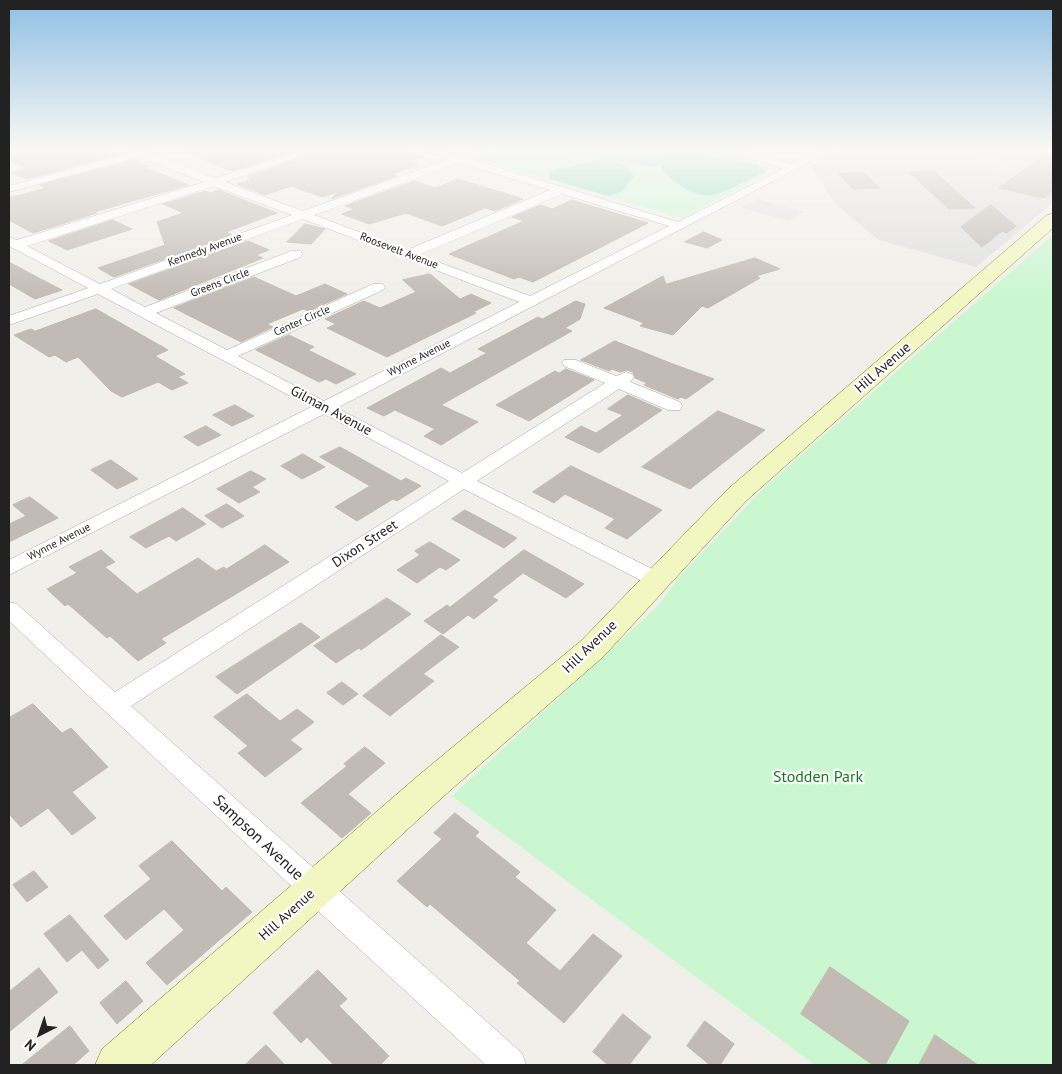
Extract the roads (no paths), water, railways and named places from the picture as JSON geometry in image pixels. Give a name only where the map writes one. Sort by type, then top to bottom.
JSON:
[{"type":"street","points":[[12,243],[158,199]]},
{"type":"street","name":"Roosevelt Avenue","points":[[262,199],[530,300]]},
{"type":"street","name":"Kennedy Avenue","points":[[9,321],[344,199]]},
{"type":"street","points":[[407,255],[539,199]]},
{"type":"street","points":[[591,199],[680,226]]},
{"type":"street","name":"Wynne Avenue","points":[[9,568],[530,300],[732,199]]},
{"type":"street","name":"Hill Avenue","points":[[118,1065],[432,785],[593,648],[737,495],[1053,219]]},
{"type":"street","name":"Gilman Avenue","points":[[12,243],[655,580]]},
{"type":"street","name":"Greens Circle","points":[[144,313],[296,254]]},
{"type":"street","name":"Center Circle","points":[[226,356],[378,287]]},
{"type":"street","points":[[570,364],[621,380],[674,406]]},
{"type":"street","name":"Dixon Street","points":[[114,705],[621,380]]},
{"type":"street","name":"Sampson Avenue","points":[[9,609],[315,890],[510,1065]]},
{"type":"park label","name":"Stodden Park","points":[[818,777]]}]
